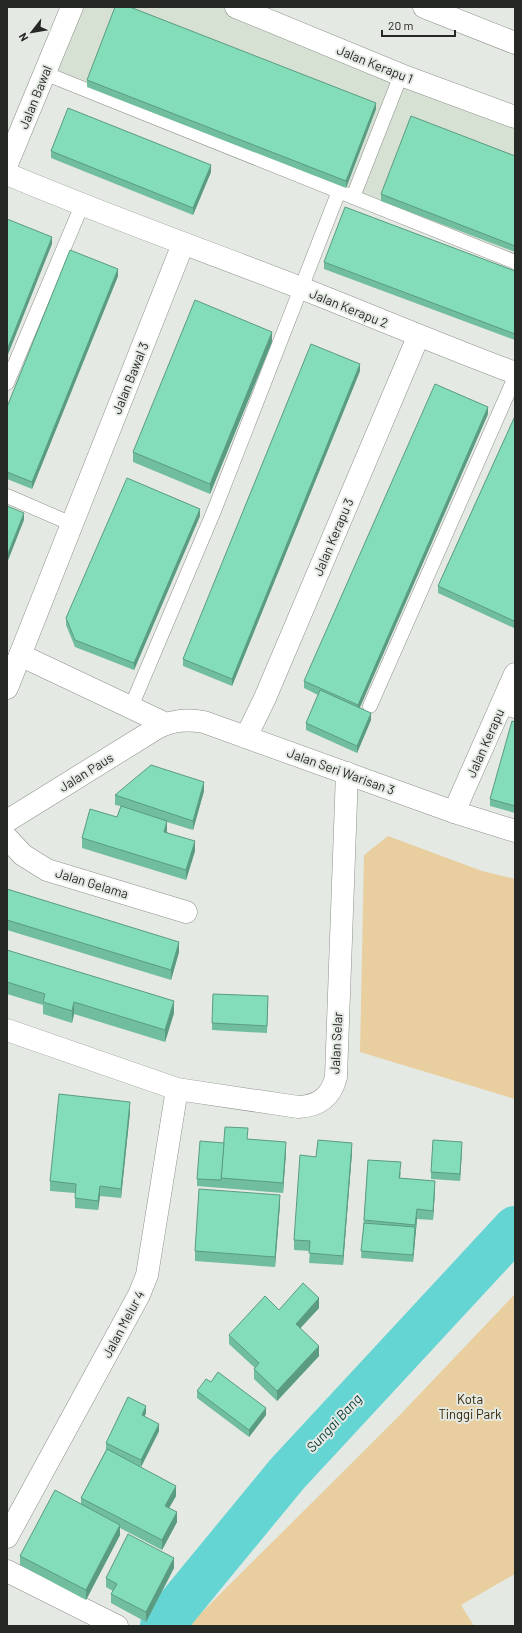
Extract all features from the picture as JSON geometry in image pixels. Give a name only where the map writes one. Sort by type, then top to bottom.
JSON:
[{"type":"street","name":"Jalan Bawal","points":[[7,164],[72,7]]},
{"type":"street","name":"Jalan Kerapu 1","points":[[236,7],[401,75],[515,116]]},
{"type":"street","points":[[424,7],[515,43]]},
{"type":"street","points":[[7,174],[82,206],[183,244]]},
{"type":"street","name":"Jalan Kerapu 2","points":[[183,244],[301,288],[418,336],[515,373]]},
{"type":"street","name":"Jalan Bawal 3","points":[[7,688],[183,244]]},
{"type":"street","name":"Jalan Kerapu 3","points":[[246,737],[268,691],[418,336]]},
{"type":"street","points":[[20,655],[166,724]]},
{"type":"street","name":"Jalan Kerapu","points":[[454,812],[508,709],[515,674]]},
{"type":"street","name":"Jalan Seri Warisan 3","points":[[166,724],[185,720],[195,720],[454,812],[515,831]]},
{"type":"street","name":"Jalan Paus","points":[[7,821],[166,724]]},
{"type":"street","name":"Jalan Selar","points":[[7,1030],[177,1089],[298,1107],[309,1107],[319,1103],[327,1096],[333,1087],[336,1077],[347,773]]},
{"type":"street","name":"Jalan Gelama","points":[[7,838],[23,855],[47,870],[186,912]]},
{"type":"street","name":"Jalan Melur 4","points":[[7,1537],[139,1295],[147,1275],[177,1089]]},
{"type":"street","points":[[7,1571],[117,1626]]},
{"type":"lane","points":[[44,73],[515,262]]},
{"type":"lane","points":[[353,197],[401,75]]},
{"type":"lane","points":[[131,707],[214,511],[339,192]]},
{"type":"lane","points":[[7,383],[82,206]]},
{"type":"lane","points":[[370,706],[515,377]]},
{"type":"lane","points":[[7,496],[72,524]]},
{"type":"shaded area","points":[[62,7],[262,7],[399,63],[515,106],[515,269],[34,76]]},
{"type":"green space","points":[[388,836],[482,871],[515,879],[515,1099],[360,1052],[364,855]]},
{"type":"green space","name":"Kota Tinggi Park","points":[[515,1294],[515,1574],[461,1605],[474,1626],[188,1626],[396,1419]]},
{"type":"building","points":[[115,7],[130,7],[376,103],[346,181],[87,80]]},
{"type":"building","points":[[68,108],[211,165],[193,208],[51,151]]},
{"type":"building","points":[[411,116],[515,156],[515,246],[381,194]]},
{"type":"building","points":[[345,207],[515,271],[515,334],[324,262]]},
{"type":"building","points":[[7,219],[52,237],[7,350]]},
{"type":"building","points":[[70,250],[118,269],[32,482],[7,472],[7,407]]},
{"type":"building","points":[[195,300],[272,332],[210,484],[133,452]]},
{"type":"building","points":[[311,344],[360,364],[232,679],[183,659]]},
{"type":"building","points":[[435,384],[488,407],[358,705],[304,681]]},
{"type":"building","points":[[515,416],[515,619],[514,621],[438,586]]},
{"type":"building","points":[[127,478],[200,509],[134,663],[75,640],[66,618]]},
{"type":"building","points":[[7,506],[24,513],[7,556]]},
{"type":"building","points":[[320,690],[371,713],[357,746],[306,723]]},
{"type":"building","points":[[512,721],[515,722],[515,806],[490,799]]},
{"type":"building","points":[[151,765],[204,782],[193,821],[115,795]]},
{"type":"building","points":[[121,806],[167,821],[164,832],[195,841],[186,870],[82,838],[90,809],[117,817]]},
{"type":"building","points":[[7,889],[179,942],[171,970],[7,920]]},
{"type":"building","points":[[7,950],[174,1001],[165,1030],[74,1002],[72,1011],[43,1002],[45,994],[7,982]]},
{"type":"building","points":[[213,994],[268,996],[267,1026],[212,1023]]},
{"type":"building","points":[[59,1094],[130,1102],[121,1189],[100,1186],[98,1201],[75,1198],[76,1184],[50,1181]]},
{"type":"building","points":[[225,1127],[248,1128],[247,1139],[286,1142],[283,1183],[221,1178]]},
{"type":"building","points":[[318,1140],[352,1143],[343,1256],[309,1253],[310,1241],[294,1240],[300,1155],[316,1157]]},
{"type":"building","points":[[433,1140],[462,1142],[460,1174],[431,1172]]},
{"type":"building","points":[[200,1141],[224,1143],[221,1180],[197,1179]]},
{"type":"building","points":[[368,1160],[401,1162],[399,1178],[435,1181],[433,1211],[417,1209],[415,1225],[364,1220]]},
{"type":"building","points":[[199,1189],[280,1195],[275,1257],[195,1251]]},
{"type":"building","points":[[364,1223],[415,1227],[413,1255],[361,1251]]},
{"type":"building","points":[[303,1283],[319,1298],[296,1324],[319,1346],[277,1391],[254,1369],[259,1363],[229,1335],[265,1296],[279,1310]]},
{"type":"building","points":[[218,1372],[266,1408],[249,1430],[197,1391],[206,1379],[211,1382]]},
{"type":"building","points":[[128,1397],[146,1406],[142,1415],[159,1424],[141,1460],[106,1443]]},
{"type":"building","points":[[107,1449],[176,1486],[165,1506],[177,1512],[162,1540],[81,1498]]},
{"type":"building","points":[[55,1490],[120,1525],[86,1590],[20,1556]]},
{"type":"building","points":[[128,1534],[174,1558],[146,1612],[111,1594],[117,1584],[106,1578]]},
{"type":"waterway","name":"Sungai Bang","points":[[162,1626],[287,1474],[515,1228]]}]
